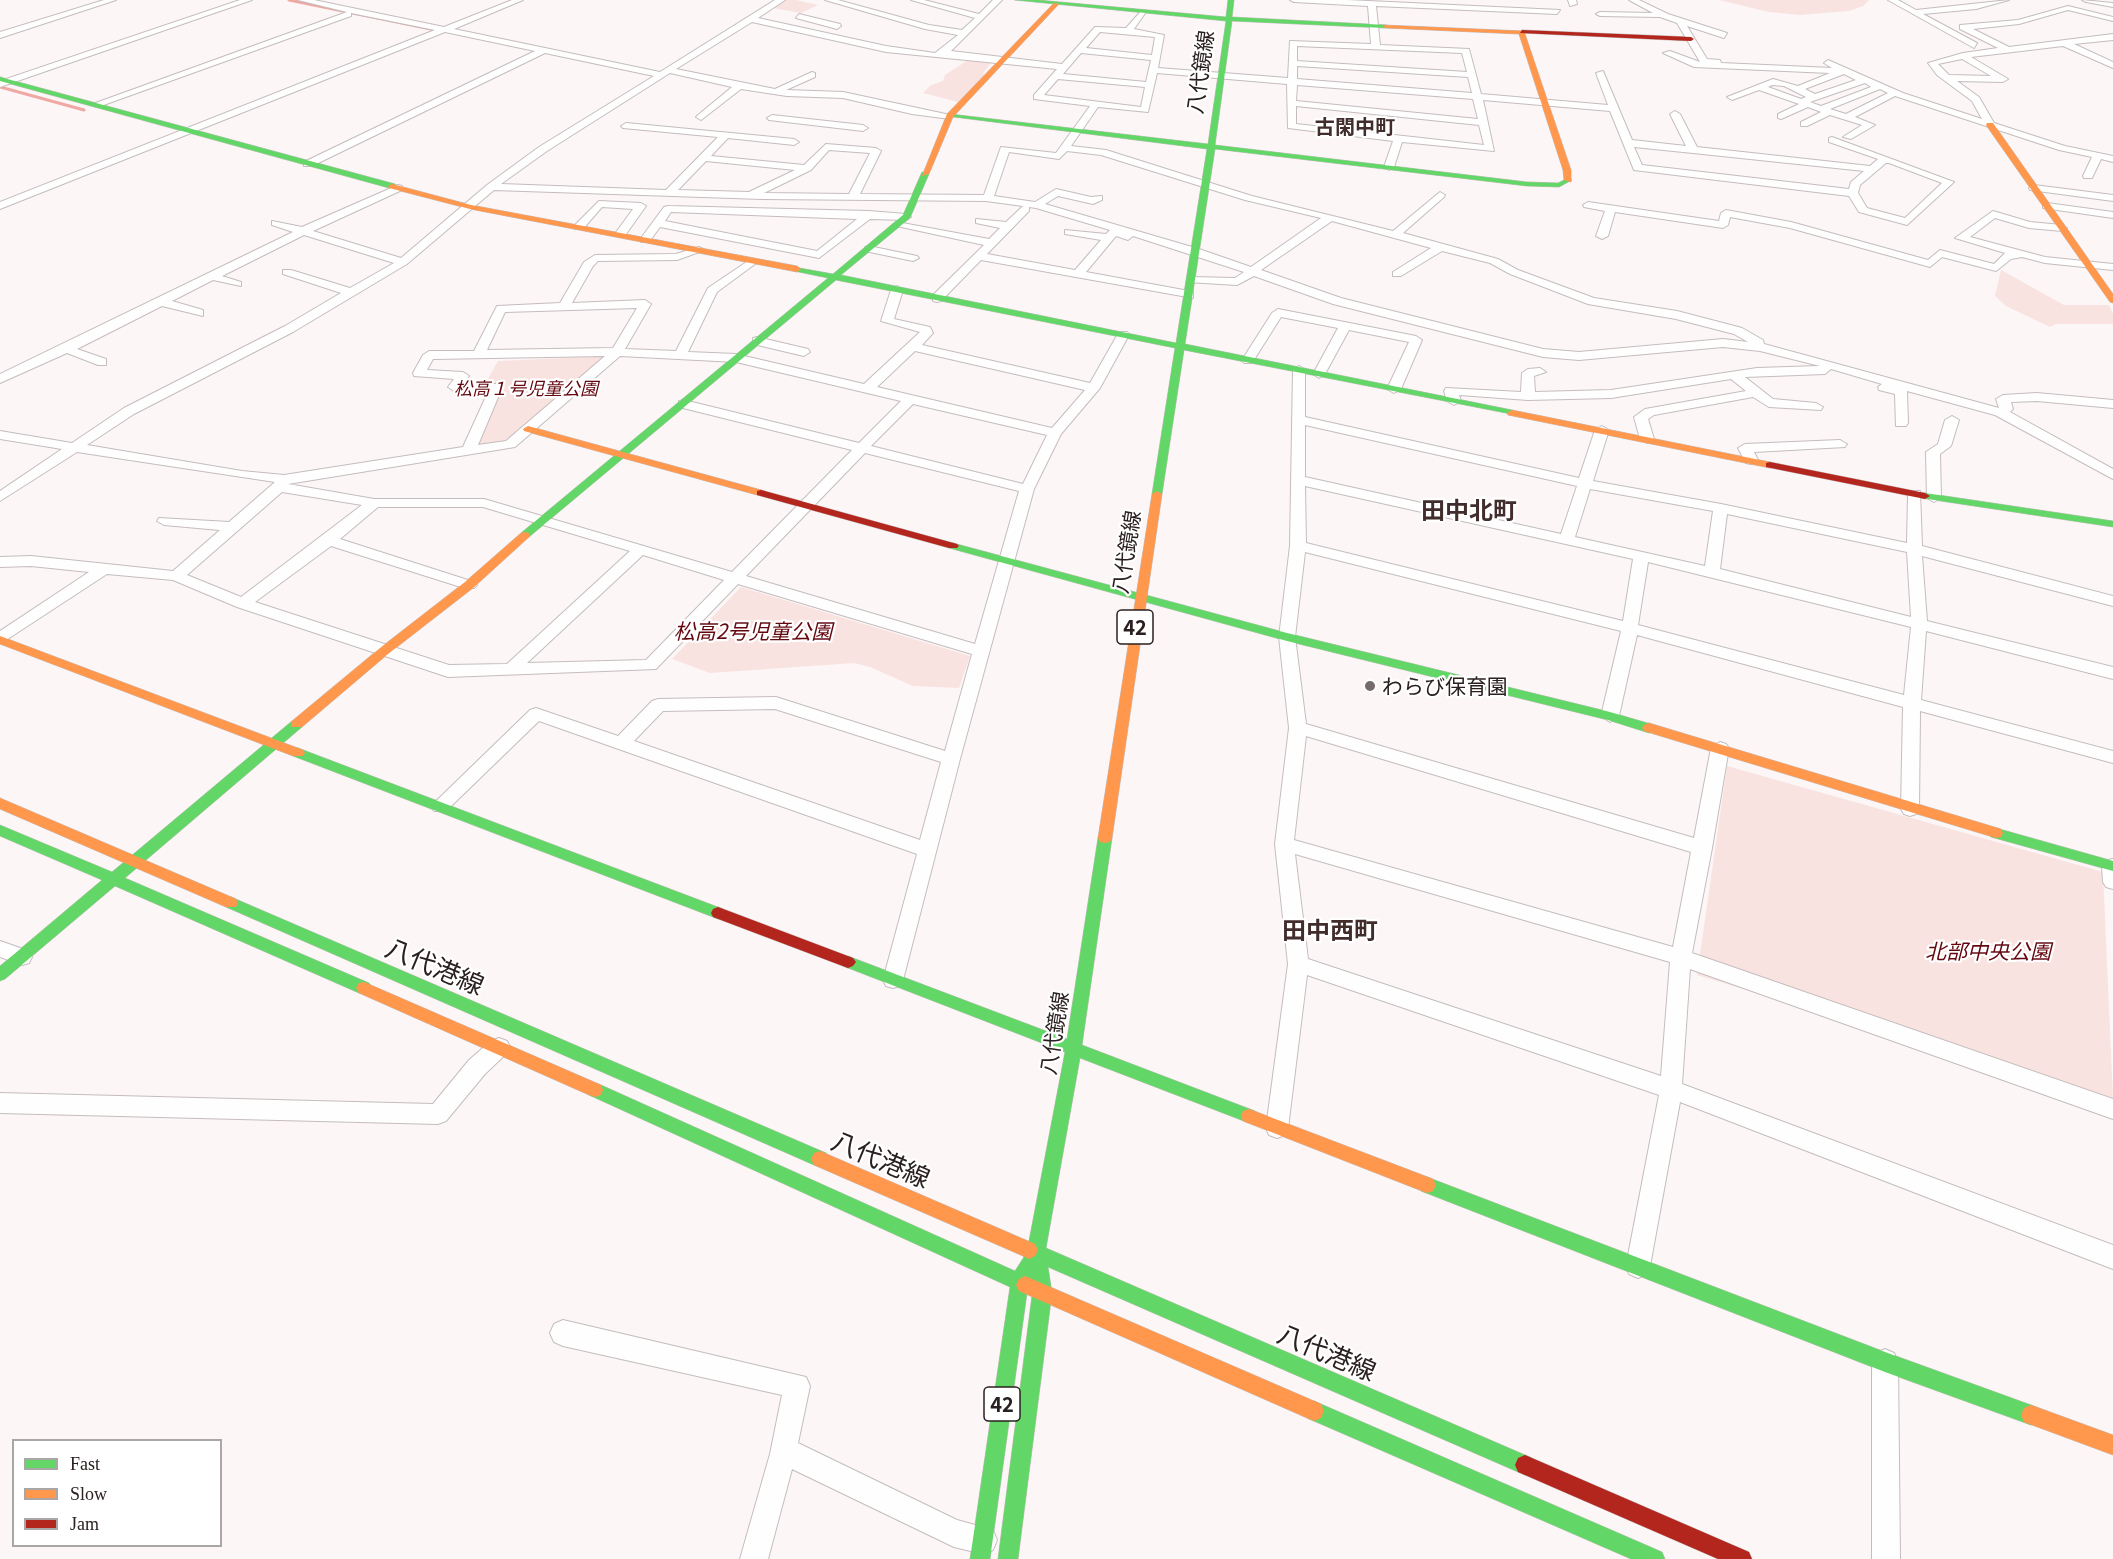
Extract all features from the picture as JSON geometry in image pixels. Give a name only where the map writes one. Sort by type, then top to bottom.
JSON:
[{"type":"street","points":[[0,35],[112,0]]},
{"type":"street","points":[[2,82],[248,0]]},
{"type":"street","points":[[302,0],[443,30],[738,86],[843,95],[912,111],[950,116],[1527,184],[1553,185],[1568,182],[1569,178],[1511,0]]},
{"type":"street","points":[[0,206],[519,0]]},
{"type":"street","points":[[0,497],[129,411],[227,363],[403,262],[491,187],[543,149],[747,26],[781,0]]},
{"type":"street","points":[[915,0],[981,17]]},
{"type":"street","points":[[747,26],[779,25],[886,49],[936,56],[946,51],[998,0]]},
{"type":"street","points":[[1018,0],[1229,19],[1691,39]]},
{"type":"street","name":"八代鏡線","points":[[982,1550],[1020,1281],[1035,1252],[1074,1048],[1140,596],[1182,347],[1222,76],[1230,0]]},
{"type":"street","points":[[1294,0],[1557,12]]},
{"type":"street","points":[[1633,0],[1665,16],[1724,35]]},
{"type":"street","points":[[1916,12],[1976,7],[2005,0]]},
{"type":"street","points":[[2071,0],[2113,7]]},
{"type":"street","points":[[2086,0],[2113,7]]},
{"type":"street","points":[[1895,2],[1932,1]]},
{"type":"street","points":[[0,975],[111,879],[384,651],[470,585],[542,520],[869,249],[908,211],[950,116],[1057,2]]},
{"type":"street","points":[[1895,2],[1986,52]]},
{"type":"street","points":[[779,25],[823,3],[964,33]]},
{"type":"street","points":[[1372,4],[1376,47]]},
{"type":"street","points":[[2007,49],[1963,27],[2019,22],[2068,9],[2113,20]]},
{"type":"street","points":[[1128,32],[1142,12]]},
{"type":"street","points":[[95,105],[348,14]]},
{"type":"street","points":[[1600,14],[1665,16]]},
{"type":"street","points":[[799,16],[850,30]]},
{"type":"street","points":[[1681,22],[1704,62],[1841,68],[1895,93]]},
{"type":"street","points":[[1098,29],[1160,35],[1145,110],[1037,97],[1079,50],[1098,29]]},
{"type":"street","points":[[861,33],[946,51],[1064,67]]},
{"type":"street","points":[[780,36],[789,38]]},
{"type":"street","points":[[2113,37],[1986,52],[1932,63],[1947,78],[1976,99],[1990,125],[2113,300]]},
{"type":"street","points":[[2095,39],[2113,46]]},
{"type":"street","points":[[2061,42],[2113,65]]},
{"type":"street","points":[[1293,43],[1466,51],[1490,149],[1291,126],[1292,63],[1293,43]]},
{"type":"street","points":[[308,164],[546,49]]},
{"type":"street","points":[[1079,50],[1155,58]]},
{"type":"street","points":[[1667,53],[1697,65],[1814,70],[1841,68],[1878,87],[1990,125],[2063,148],[2113,159]]},
{"type":"street","points":[[1947,78],[2003,79],[1963,56]]},
{"type":"street","points":[[1292,63],[1471,75]]},
{"type":"street","points":[[1721,66],[1759,83],[1798,89],[1841,68]]},
{"type":"street","points":[[1732,97],[1783,69]]},
{"type":"street","points":[[1153,70],[1614,108]]},
{"type":"street","points":[[1758,102],[1777,86],[1814,70]]},
{"type":"street","points":[[1600,73],[1638,168],[1853,193]]},
{"type":"street","points":[[777,91],[812,75]]},
{"type":"street","points":[[1056,76],[1150,85]]},
{"type":"street","points":[[1781,116],[1808,101],[1864,80]]},
{"type":"street","points":[[2,82],[190,130],[470,207],[837,277],[1934,498],[2045,512],[2113,524]]},
{"type":"street","points":[[701,117],[738,86]]},
{"type":"street","points":[[1777,86],[1825,111],[1870,125],[1848,137]]},
{"type":"street","points":[[1804,124],[1825,111],[1878,87]]},
{"type":"street","points":[[1798,89],[1808,101]]},
{"type":"street","points":[[799,93],[770,120],[863,128]]},
{"type":"street","points":[[1831,127],[1895,93]]},
{"type":"street","points":[[828,109],[843,95]]},
{"type":"street","points":[[1291,103],[1483,122]]},
{"type":"street","points":[[988,198],[1005,149],[1059,156],[1096,104]]},
{"type":"street","points":[[1675,114],[1693,150]]},
{"type":"street","points":[[626,126],[794,142]]},
{"type":"street","points":[[670,192],[726,135]]},
{"type":"street","points":[[1389,167],[1398,139]]},
{"type":"street","points":[[1832,140],[1890,160],[1949,182],[1907,222],[1863,210],[1853,193],[1855,184],[1883,160],[1890,160]]},
{"type":"street","points":[[1628,143],[1873,169]]},
{"type":"street","points":[[749,196],[807,168],[826,147],[876,151],[853,197]]},
{"type":"street","points":[[1065,148],[1102,152],[1275,206],[1330,217],[1494,261],[1514,272],[1592,301],[1677,315],[1738,331],[1759,343],[1761,347]]},
{"type":"street","points":[[2091,186],[2098,156]]},
{"type":"street","points":[[704,158],[807,168]]},
{"type":"street","points":[[683,180],[702,181]]},
{"type":"street","points":[[2034,188],[2091,186],[2113,198]]},
{"type":"street","points":[[491,187],[749,196],[853,197],[908,211],[993,243]]},
{"type":"street","points":[[0,379],[66,349],[303,231],[398,188]]},
{"type":"street","points":[[1037,205],[1056,192],[1093,201],[1098,198]]},
{"type":"street","points":[[1395,235],[1440,195]]},
{"type":"street","points":[[908,211],[988,198],[1037,205],[1255,272],[1361,308],[1543,353],[1579,356],[1723,342],[1761,347],[1902,392],[1901,423]]},
{"type":"street","points":[[579,227],[599,204],[641,206],[620,235]]},
{"type":"street","points":[[645,240],[668,209],[869,214],[989,205],[1025,209],[937,298]]},
{"type":"street","points":[[1588,205],[1723,225],[1726,213],[1791,225],[1930,264],[1940,253],[1996,268],[2007,256],[2022,254]]},
{"type":"street","points":[[2047,206],[2113,215]]},
{"type":"street","points":[[1602,236],[1611,208]]},
{"type":"street","points":[[658,223],[819,255],[869,214]]},
{"type":"street","points":[[2062,228],[2029,225],[1993,214],[1961,238],[2044,260],[2113,267]]},
{"type":"street","points":[[1191,279],[1237,282],[1255,272],[1330,217]]},
{"type":"street","points":[[980,221],[1009,226]]},
{"type":"street","points":[[276,223],[403,262]]},
{"type":"street","points":[[1069,232],[1109,238]]},
{"type":"street","points":[[1078,274],[1114,232],[1194,254]]},
{"type":"street","points":[[1397,274],[1440,247]]},
{"type":"street","points":[[869,249],[913,258]]},
{"type":"street","points":[[564,306],[588,264],[595,258],[677,257],[699,250]]},
{"type":"street","points":[[980,256],[1189,295]]},
{"type":"street","points":[[681,353],[712,290],[751,261]]},
{"type":"street","points":[[287,272],[352,292]]},
{"type":"street","points":[[211,276],[237,284]]},
{"type":"street","points":[[867,389],[927,333],[926,330],[887,321],[897,290]]},
{"type":"street","points":[[160,301],[199,313]]},
{"type":"street","points":[[176,576],[281,483],[510,444],[617,352],[645,304],[501,309],[478,355]]},
{"type":"street","points":[[1248,360],[1278,313],[1416,340],[1394,389]]},
{"type":"street","points":[[1319,374],[1345,326]]},
{"type":"street","points":[[893,980],[951,759],[1027,489],[1055,433],[1094,388],[1123,335]]},
{"type":"street","points":[[757,341],[804,352]]},
{"type":"street","points":[[911,346],[1094,388]]},
{"type":"street","points":[[66,349],[102,362]]},
{"type":"street","points":[[468,452],[496,388],[454,387],[463,376],[419,373],[429,355],[617,352],[681,353],[736,358],[1055,433]]},
{"type":"street","points":[[1454,401],[1451,391],[1528,396],[1611,394],[1757,372],[1826,367],[1932,391],[2000,412],[2113,475]]},
{"type":"street","points":[[1277,1128],[1298,964],[1284,843],[1298,728],[1287,637],[1298,546],[1299,370]]},
{"type":"street","points":[[1528,372],[1528,396]]},
{"type":"street","points":[[1734,375],[1769,404],[1816,407]]},
{"type":"street","points":[[1647,440],[1641,417],[1650,412],[1756,393]]},
{"type":"street","points":[[2000,412],[2006,409],[2003,399],[2037,397],[2113,404]]},
{"type":"street","points":[[0,562],[31,561],[176,576],[243,603],[448,671],[650,665],[909,400]]},
{"type":"street","points":[[2098,403],[2113,417]]},
{"type":"street","points":[[684,404],[1027,489]]},
{"type":"street","points":[[1298,418],[1585,484],[1721,508],[1914,549],[2113,601]]},
{"type":"street","points":[[1934,498],[1933,452],[1944,446],[1952,420]]},
{"type":"street","points":[[528,429],[1287,637],[1610,716],[1720,748],[2113,872]]},
{"type":"street","points":[[1567,540],[1602,430]]},
{"type":"street","points":[[0,435],[242,475],[374,503],[484,503],[981,651]]},
{"type":"street","points":[[1751,460],[1745,448],[1769,444],[1832,443]]},
{"type":"street","points":[[1298,480],[1712,572],[1919,622],[2113,673]]},
{"type":"street","points":[[1910,808],[1912,705],[1919,622],[1914,549],[1915,494]]},
{"type":"street","points":[[243,603],[330,540],[374,503]]},
{"type":"street","points":[[1712,572],[1721,508]]},
{"type":"street","points":[[164,521],[232,527]]},
{"type":"street","points":[[330,540],[470,585]]},
{"type":"street","points":[[1298,546],[1630,628],[2113,757]]},
{"type":"street","points":[[511,669],[641,549]]},
{"type":"street","points":[[1610,716],[1630,628],[1641,556]]},
{"type":"street","points":[[0,640],[104,569]]},
{"type":"street","points":[[0,640],[273,746],[440,806],[1074,1048],[1885,1362],[2113,1445]]},
{"type":"street","points":[[621,744],[658,705],[776,703],[951,759]]},
{"type":"street","points":[[440,806],[537,714],[927,850]]},
{"type":"street","points":[[1298,728],[1703,848]]},
{"type":"street","points":[[1638,1266],[1671,1089],[1681,957],[1720,748]]},
{"type":"street","name":"八代港線","points":[[0,803],[1742,1559]]},
{"type":"street","points":[[0,830],[499,1047],[1043,1293],[1655,1559]]},
{"type":"street","points":[[1284,843],[1681,957],[2113,1109]]},
{"type":"street","points":[[0,950],[22,957]]},
{"type":"street","points":[[1298,964],[1671,1089],[2113,1257]]},
{"type":"street","points":[[0,1103],[438,1114],[477,1067],[499,1047]]},
{"type":"street","name":"八代鏡線","points":[[1018,1556],[1043,1293],[1035,1252]]},
{"type":"street","points":[[563,1334],[797,1386],[783,1454],[754,1559]]},
{"type":"street","points":[[1885,1362],[1886,1559]]},
{"type":"street","points":[[783,1454],[801,1457],[954,1533],[982,1550],[1018,1556]]},
{"type":"green space","points":[[785,0],[818,5],[801,13],[773,8]]},
{"type":"green space","points":[[1719,0],[1869,0],[1863,6],[1849,11],[1800,15],[1769,12]]},
{"type":"green space","points":[[971,58],[993,60],[983,73],[985,76],[958,102],[923,93],[931,85],[943,81],[945,75]]},
{"type":"green space","points":[[2001,270],[2064,305],[2109,305],[2113,314],[2113,324],[2056,324],[2050,327],[2006,306],[1995,296]]},
{"type":"green space","name":"松高１号児童公園","points":[[606,356],[507,441],[473,447],[499,385],[485,384],[498,361]]},
{"type":"green space","name":"松高2号児童公園","points":[[741,587],[970,656],[959,688],[913,686],[870,667],[854,663],[710,673],[672,659]]},
{"type":"green space","name":"北部中央公園","points":[[1727,766],[2103,872],[2113,1099],[1697,975]]},
{"type":"waterway","points":[[289,0],[436,30]]},
{"type":"waterway","points":[[0,87],[84,110]]},
{"type":"traffic: fast","points":[[1018,0],[1229,19],[1385,26]]},
{"type":"traffic: fast","points":[[1157,494],[1225,60],[1231,0]]},
{"type":"traffic: fast","points":[[0,79],[392,186]]},
{"type":"traffic: fast","points":[[950,116],[1527,184],[1559,185],[1568,180]]},
{"type":"traffic: fast","points":[[525,535],[907,216],[925,174]]},
{"type":"traffic: fast","points":[[797,269],[1512,413]]},
{"type":"traffic: fast","points":[[1925,496],[2113,524]]},
{"type":"traffic: fast","points":[[953,546],[1287,637],[1610,716],[1649,728]]},
{"type":"traffic: fast","points":[[0,975],[297,724]]},
{"type":"traffic: fast","points":[[298,753],[718,913]]},
{"type":"traffic: fast","points":[[0,830],[364,988]]},
{"type":"traffic: fast","points":[[1996,833],[2113,866]]},
{"type":"traffic: fast","points":[[980,1559],[1020,1281],[1036,1252],[1074,1048],[1105,838]]},
{"type":"traffic: fast","points":[[231,903],[820,1159]]},
{"type":"traffic: fast","points":[[848,962],[1249,1116]]},
{"type":"traffic: fast","points":[[595,1090],[1025,1285]]},
{"type":"traffic: fast","points":[[1427,1185],[1885,1362],[2031,1415]]},
{"type":"traffic: fast","points":[[1029,1250],[1525,1465]]},
{"type":"traffic: fast","points":[[1008,1559],[1043,1293],[1036,1252]]},
{"type":"traffic: fast","points":[[1314,1411],[1655,1559]]},
{"type":"traffic: slow","points":[[925,174],[950,116],[1056,4]]},
{"type":"traffic: slow","points":[[1385,26],[1522,32],[1567,170],[1568,180]]},
{"type":"traffic: slow","points":[[1990,125],[2113,300]]},
{"type":"traffic: slow","points":[[392,186],[470,207],[797,269]]},
{"type":"traffic: slow","points":[[1512,413],[1770,465]]},
{"type":"traffic: slow","points":[[528,429],[761,493]]},
{"type":"traffic: slow","points":[[1105,838],[1157,494]]},
{"type":"traffic: slow","points":[[297,724],[384,651],[469,585],[525,535]]},
{"type":"traffic: slow","points":[[0,640],[298,753]]},
{"type":"traffic: slow","points":[[1649,728],[1996,833]]},
{"type":"traffic: slow","points":[[0,803],[231,903]]},
{"type":"traffic: slow","points":[[364,988],[595,1090]]},
{"type":"traffic: slow","points":[[1249,1116],[1427,1185]]},
{"type":"traffic: slow","points":[[820,1159],[1029,1250]]},
{"type":"traffic: slow","points":[[1025,1285],[1314,1411]]},
{"type":"traffic: slow","points":[[2031,1415],[2113,1445]]},
{"type":"traffic: jam","points":[[1522,32],[1691,39]]},
{"type":"traffic: jam","points":[[1770,465],[1925,496]]},
{"type":"traffic: jam","points":[[761,493],[953,546]]},
{"type":"traffic: jam","points":[[718,913],[848,962]]},
{"type":"traffic: jam","points":[[1525,1465],[1742,1559]]},
{"type":"place","name":"わらび保育園","points":[[1370,686]]},
{"type":"district","name":"古閑中町","points":[[1355,126]]},
{"type":"district","name":"田中北町","points":[[1469,510]]},
{"type":"district","name":"田中西町","points":[[1330,930]]}]
